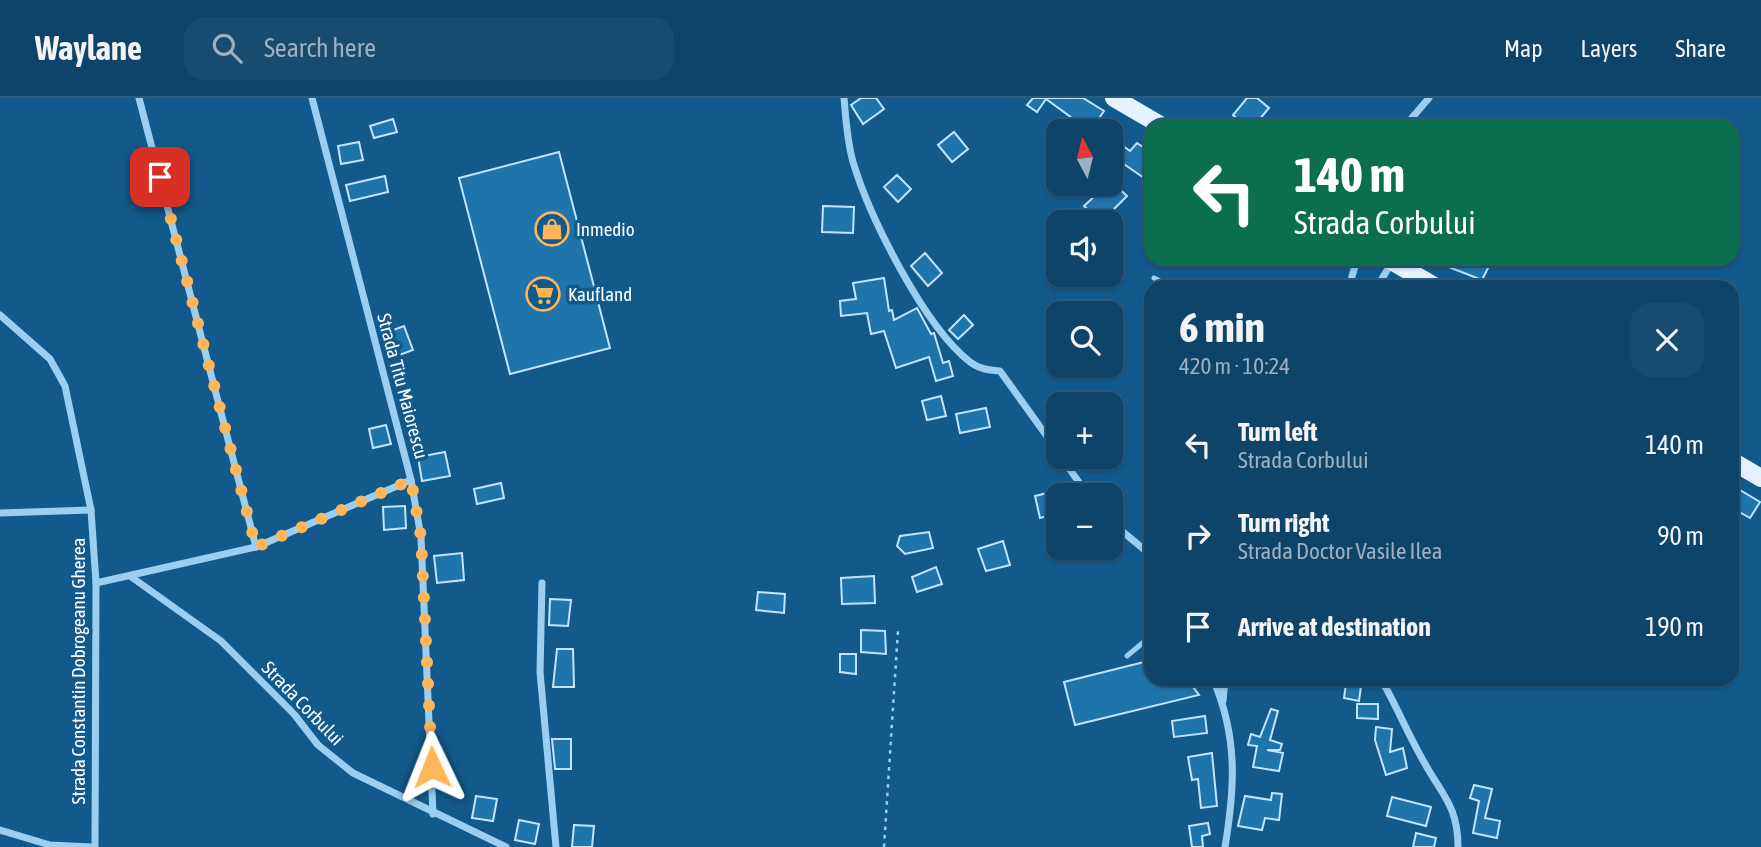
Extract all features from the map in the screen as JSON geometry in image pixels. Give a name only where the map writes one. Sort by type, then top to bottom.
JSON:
[{"type":"main road","points":[[1114,98],[1149,119]]},
{"type":"main road","points":[[1400,266],[1424,280]]},
{"type":"main road","points":[[1739,465],[1761,478]]},
{"type":"street","points":[[139,98],[256,547]]},
{"type":"street","name":"Strada Titu Maiorescu","points":[[312,98],[411,480],[421,537],[433,814]]},
{"type":"street","points":[[844,98],[848,142],[862,189],[902,270],[929,316],[970,362],[984,370],[1000,371],[1046,435]]},
{"type":"street","points":[[1411,119],[1429,98]]},
{"type":"street","name":"Strada Constantin Dobrogeanu Gherea","points":[[0,315],[50,359],[65,386],[92,510],[96,583],[94,847]]},
{"type":"street","points":[[96,583],[256,547],[411,480]]},
{"type":"street","points":[[0,513],[92,510]]},
{"type":"street","points":[[1123,532],[1144,548]]},
{"type":"street","name":"Strada Corbului","points":[[130,576],[222,641],[294,714],[318,745],[354,773],[433,814],[506,847]]},
{"type":"street","points":[[542,583],[540,672],[556,847]]},
{"type":"street","points":[[1217,686],[1230,733],[1234,779],[1225,847]]},
{"type":"street","points":[[1223,702],[1224,686]]},
{"type":"street","points":[[1384,686],[1424,763],[1451,803],[1458,832],[1458,847]]},
{"type":"street","points":[[0,830],[50,845],[94,847]]},
{"type":"lane","points":[[1154,278],[1158,280]]},
{"type":"lane","points":[[1127,656],[1144,642]]},
{"type":"path","points":[[884,847],[898,630]]},
{"type":"building","points":[[861,98],[876,98],[884,109],[863,124],[851,105]]},
{"type":"building","points":[[1033,98],[1083,98],[1104,111],[1098,119],[1074,119],[1046,99],[1037,112],[1027,105]]},
{"type":"building","points":[[1247,98],[1257,98],[1269,108],[1260,119],[1238,119],[1233,115]]},
{"type":"building","points":[[393,119],[397,132],[374,138],[370,126]]},
{"type":"building","points":[[954,132],[968,149],[952,162],[938,145]]},
{"type":"building","points":[[359,142],[363,160],[341,164],[338,146]]},
{"type":"building","points":[[1137,143],[1144,148],[1144,178],[1124,164],[1124,147],[1130,151]]},
{"type":"building","name":"Kaufland","points":[[559,152],[610,348],[510,374],[459,178]]},
{"type":"building","points":[[897,175],[911,189],[898,202],[884,187]]},
{"type":"building","points":[[385,176],[388,192],[350,201],[346,185]]},
{"type":"building","points":[[1124,193],[1127,196],[1113,210],[1088,210],[1084,206],[1095,196],[1124,196]]},
{"type":"building","points":[[823,206],[854,207],[853,233],[822,232]]},
{"type":"building","points":[[925,253],[942,273],[928,286],[911,266]]},
{"type":"building","points":[[1452,266],[1489,266],[1482,280]]},
{"type":"building","points":[[884,278],[889,311],[892,310],[894,320],[917,308],[931,334],[934,333],[943,363],[949,361],[953,376],[936,381],[929,357],[896,368],[884,331],[871,334],[867,313],[841,316],[840,301],[856,299],[853,283]]},
{"type":"building","points":[[964,315],[973,325],[958,339],[949,330]]},
{"type":"building","points":[[404,326],[413,350],[394,357],[385,333]]},
{"type":"building","points":[[941,396],[946,416],[927,420],[922,401]]},
{"type":"building","points":[[986,408],[990,427],[960,433],[956,414]]},
{"type":"building","points":[[386,425],[391,444],[373,448],[369,429]]},
{"type":"building","points":[[445,452],[450,476],[422,481],[418,457]]},
{"type":"building","points":[[501,483],[504,498],[477,504],[474,489]]},
{"type":"building","points":[[1739,492],[1760,502],[1750,518],[1739,512]]},
{"type":"building","points":[[1046,493],[1046,516],[1040,518],[1035,496]]},
{"type":"building","points":[[405,506],[406,528],[384,530],[383,507]]},
{"type":"building","points":[[929,532],[933,548],[905,554],[897,546],[900,536]]},
{"type":"building","points":[[1003,541],[1010,565],[986,571],[978,549]]},
{"type":"building","points":[[462,553],[464,580],[437,583],[434,556]]},
{"type":"building","points":[[936,567],[942,584],[917,592],[912,577]]},
{"type":"building","points":[[874,576],[875,603],[842,604],[841,578]]},
{"type":"building","points":[[758,592],[785,594],[784,613],[756,610]]},
{"type":"building","points":[[550,599],[571,600],[568,626],[549,625]]},
{"type":"building","points":[[861,630],[885,631],[886,654],[861,652]]},
{"type":"building","points":[[557,649],[573,649],[574,687],[553,687]]},
{"type":"building","points":[[840,654],[856,654],[856,674],[840,672]]},
{"type":"building","points":[[1144,662],[1144,686],[1192,686],[1199,695],[1075,725],[1064,682]]},
{"type":"building","points":[[1346,686],[1361,686],[1359,701],[1344,698]]},
{"type":"building","points":[[1357,704],[1378,704],[1378,719],[1357,718]]},
{"type":"building","points":[[1271,709],[1278,711],[1270,740],[1282,744],[1280,750],[1267,750],[1283,753],[1279,771],[1253,767],[1257,746],[1248,745],[1251,734],[1260,737]]},
{"type":"building","points":[[1205,716],[1207,733],[1174,737],[1172,721]]},
{"type":"building","points":[[1376,727],[1392,729],[1390,752],[1403,748],[1407,768],[1386,775],[1375,740]]},
{"type":"building","points":[[552,739],[571,739],[571,769],[555,769]]},
{"type":"building","points":[[1212,753],[1217,806],[1201,808],[1198,779],[1192,780],[1188,757]]},
{"type":"building","points":[[1474,785],[1492,789],[1485,818],[1500,821],[1497,838],[1473,833],[1479,801],[1470,798]]},
{"type":"building","points":[[1272,793],[1282,794],[1279,820],[1265,818],[1262,830],[1238,826],[1245,796],[1271,800]]},
{"type":"building","points":[[476,796],[497,799],[493,821],[472,818]]},
{"type":"building","points":[[1392,797],[1431,807],[1426,826],[1387,816]]},
{"type":"building","points":[[519,820],[539,824],[535,844],[515,840]]},
{"type":"building","points":[[1208,823],[1210,834],[1202,836],[1203,847],[1192,847],[1189,826]]},
{"type":"building","points":[[574,825],[594,826],[592,847],[572,847]]},
{"type":"building","points":[[1416,833],[1436,838],[1434,847],[1413,847]]},
{"type":"place","name":"Inmedio","points":[[552,229]]},
{"type":"place","name":"Kaufland","points":[[543,294]]},
{"type":"route","points":[[160,177],[256,547],[411,480],[421,537],[432,767]]}]
